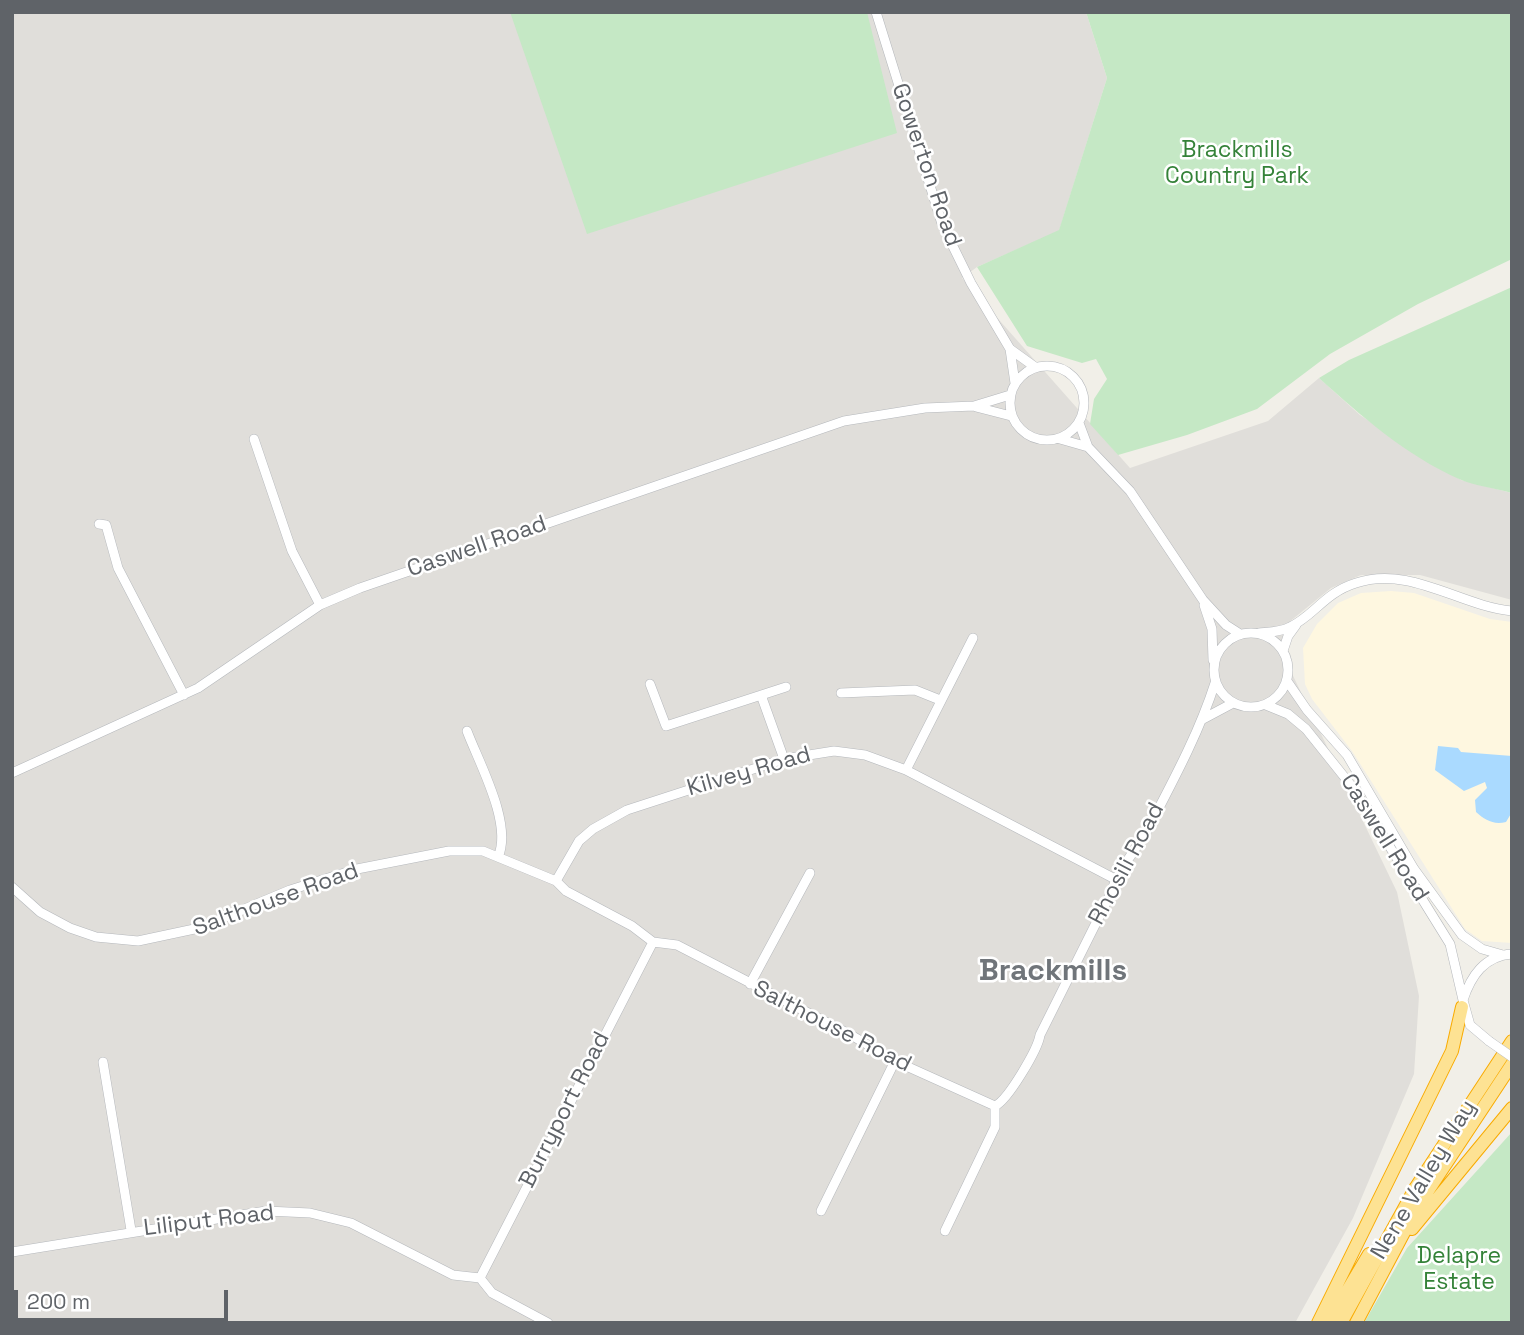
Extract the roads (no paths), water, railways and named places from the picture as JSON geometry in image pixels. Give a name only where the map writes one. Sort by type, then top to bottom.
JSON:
[{"type":"highway","points":[[1318,1323],[1452,1051],[1462,1004]]},
{"type":"highway","name":"Nene Valley Way","points":[[1341,1323],[1387,1238],[1446,1140],[1512,1041]]},
{"type":"highway","name":"Nene Valley Way","points":[[1356,1323],[1439,1171],[1512,1064]]},
{"type":"highway","points":[[1396,1249],[1512,1108]]},
{"type":"highway","points":[[1328,1323],[1415,1176],[1446,1140]]},
{"type":"street","name":"Gowerton Road","points":[[876,12],[942,224],[971,284],[1010,349],[1035,368]]},
{"type":"street","name":"Gowerton Road","points":[[1010,349],[1015,383]]},
{"type":"street","points":[[1088,447],[1060,439],[1048,441],[1026,434],[1011,416],[1010,395],[1015,383],[1035,368],[1061,368],[1077,381],[1085,400],[1079,423],[1088,447],[1130,491],[1203,600],[1226,625],[1240,634],[1259,634],[1290,628],[1334,592],[1373,579],[1413,581],[1470,601],[1512,611]]},
{"type":"street","name":"Caswell Road","points":[[12,773],[184,695],[254,652],[320,605],[444,558],[844,421],[925,408],[974,406],[1010,395]]},
{"type":"street","name":"Caswell Road","points":[[974,406],[1011,416]]},
{"type":"street","points":[[1060,439],[1079,423]]},
{"type":"street","points":[[254,439],[292,551],[320,605]]},
{"type":"street","points":[[99,524],[106,525],[118,568],[184,695]]},
{"type":"street","points":[[1203,600],[1211,627],[1215,683],[1233,703],[1244,707],[1266,705],[1283,691],[1287,681],[1288,665],[1283,651],[1277,643],[1259,634]]},
{"type":"street","points":[[1283,651],[1288,636],[1301,619]]},
{"type":"street","points":[[1213,666],[1222,646],[1240,634]]},
{"type":"street","points":[[905,770],[973,638]]},
{"type":"street","name":"Caswell Road","points":[[1287,681],[1307,710],[1347,755],[1414,869],[1462,935],[1482,949],[1508,954]]},
{"type":"street","name":"Rhosili Road","points":[[945,1231],[995,1127],[995,1106],[1010,1094],[1028,1058],[1038,1047],[1040,1035],[1111,893],[1115,879],[1123,871],[1148,829],[1203,719],[1215,683]]},
{"type":"street","points":[[650,684],[666,726],[786,687]]},
{"type":"street","points":[[841,693],[915,690],[940,700]]},
{"type":"street","points":[[761,695],[784,759]]},
{"type":"street","points":[[1203,719],[1233,703]]},
{"type":"street","name":"Caswell Road","points":[[1266,705],[1288,714],[1306,729],[1354,789],[1450,944],[1462,1004]]},
{"type":"street","points":[[467,731],[500,820],[504,843],[498,857]]},
{"type":"street","name":"Kilvey Road","points":[[556,881],[579,841],[593,828],[635,807],[784,759],[820,752],[850,752],[905,770],[1115,879]]},
{"type":"street","name":"Salthouse Road","points":[[12,887],[40,912],[70,928],[96,937],[138,941],[199,928],[290,890],[394,860],[449,850],[483,851],[556,881],[566,891],[632,926],[653,942],[677,945],[851,1035],[895,1061],[995,1106]]},
{"type":"street","points":[[750,984],[810,873]]},
{"type":"street","name":"Burryport Road","points":[[480,1278],[653,942]]},
{"type":"street","points":[[1508,954],[1485,964],[1472,975],[1462,1004],[1470,1025],[1512,1057]]},
{"type":"street","points":[[821,1211],[895,1061]]},
{"type":"street","points":[[103,1062],[131,1230]]},
{"type":"street","name":"Liliput Road","points":[[12,1252],[131,1230],[266,1211],[310,1213],[351,1223],[453,1275],[480,1278],[492,1293],[548,1323]]},
{"type":"water","points":[[1438,746],[1458,748],[1461,752],[1512,756],[1512,812],[1506,822],[1490,821],[1476,812],[1475,800],[1487,788],[1485,782],[1464,791],[1435,770]]},
{"type":"district","name":"Brackmills","points":[[1053,972]]},
{"type":"park label","name":"Brackmills Country Park","points":[[1237,164]]},
{"type":"park label","name":"Delapre Estate","points":[[1459,1270]]}]
